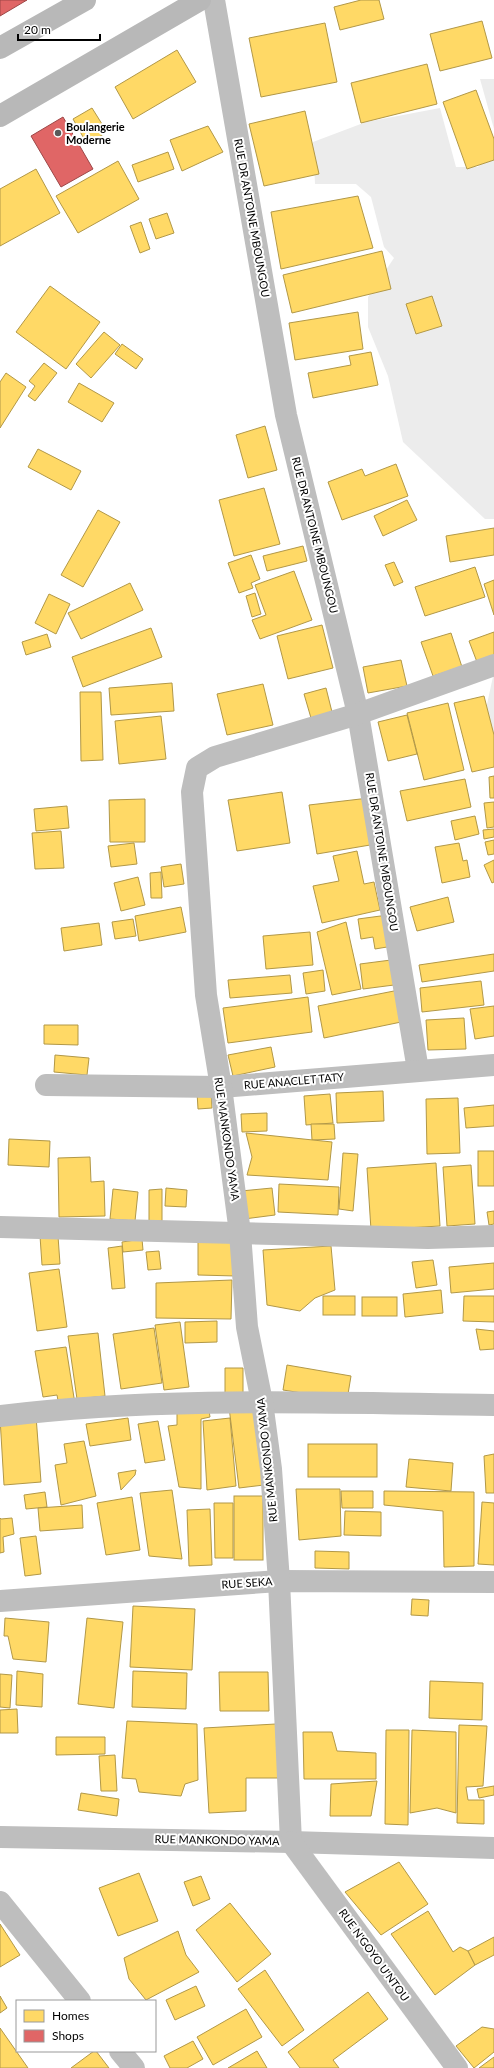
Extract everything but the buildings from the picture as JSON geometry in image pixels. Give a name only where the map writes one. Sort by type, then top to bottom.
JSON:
[{"type":"main road","points":[[0,48],[85,0]]},
{"type":"main road","points":[[0,116],[200,0]]},
{"type":"street","name":"RUE DR ANTOINE MBOUNGOU","points":[[214,0],[286,415],[358,714],[418,1070]]},
{"type":"street","name":"RUE MANKONDO YAMA","points":[[0,1837],[291,1842],[279,1581],[270,1469],[262,1402],[247,1327],[240,1233],[221,1087],[206,995],[192,792],[197,768],[215,757],[358,714],[494,665]]},
{"type":"street","name":"RUE ANACLET TATY","points":[[46,1085],[221,1087],[494,1064]]},
{"type":"street","points":[[0,1228],[428,1238],[494,1236]]},
{"type":"street","points":[[0,1416],[146,1405],[224,1401],[494,1405]]},
{"type":"street","name":"RUE SEKA","points":[[0,1601],[279,1581],[494,1582]]},
{"type":"street","points":[[291,1842],[494,1848]]},
{"type":"street","name":"RUE N'GOYO U'NTOU","points":[[291,1842],[457,2068]]},
{"type":"street","points":[[0,1902],[79,2000]]},
{"type":"street","points":[[121,2052],[134,2068]]},
{"type":"shaded area","points":[[480,79],[494,79],[494,129]]},
{"type":"shaded area","points":[[440,108],[456,167],[478,167],[494,149],[494,519],[485,519],[403,442],[388,376],[368,327],[368,297],[394,258],[384,247],[371,197],[356,184],[315,184],[313,142],[366,122]]},
{"type":"shaded area","points":[[494,672],[494,733],[484,718]]},
{"type":"place","name":"Boulangerie Moderne","points":[[58,133]]}]
